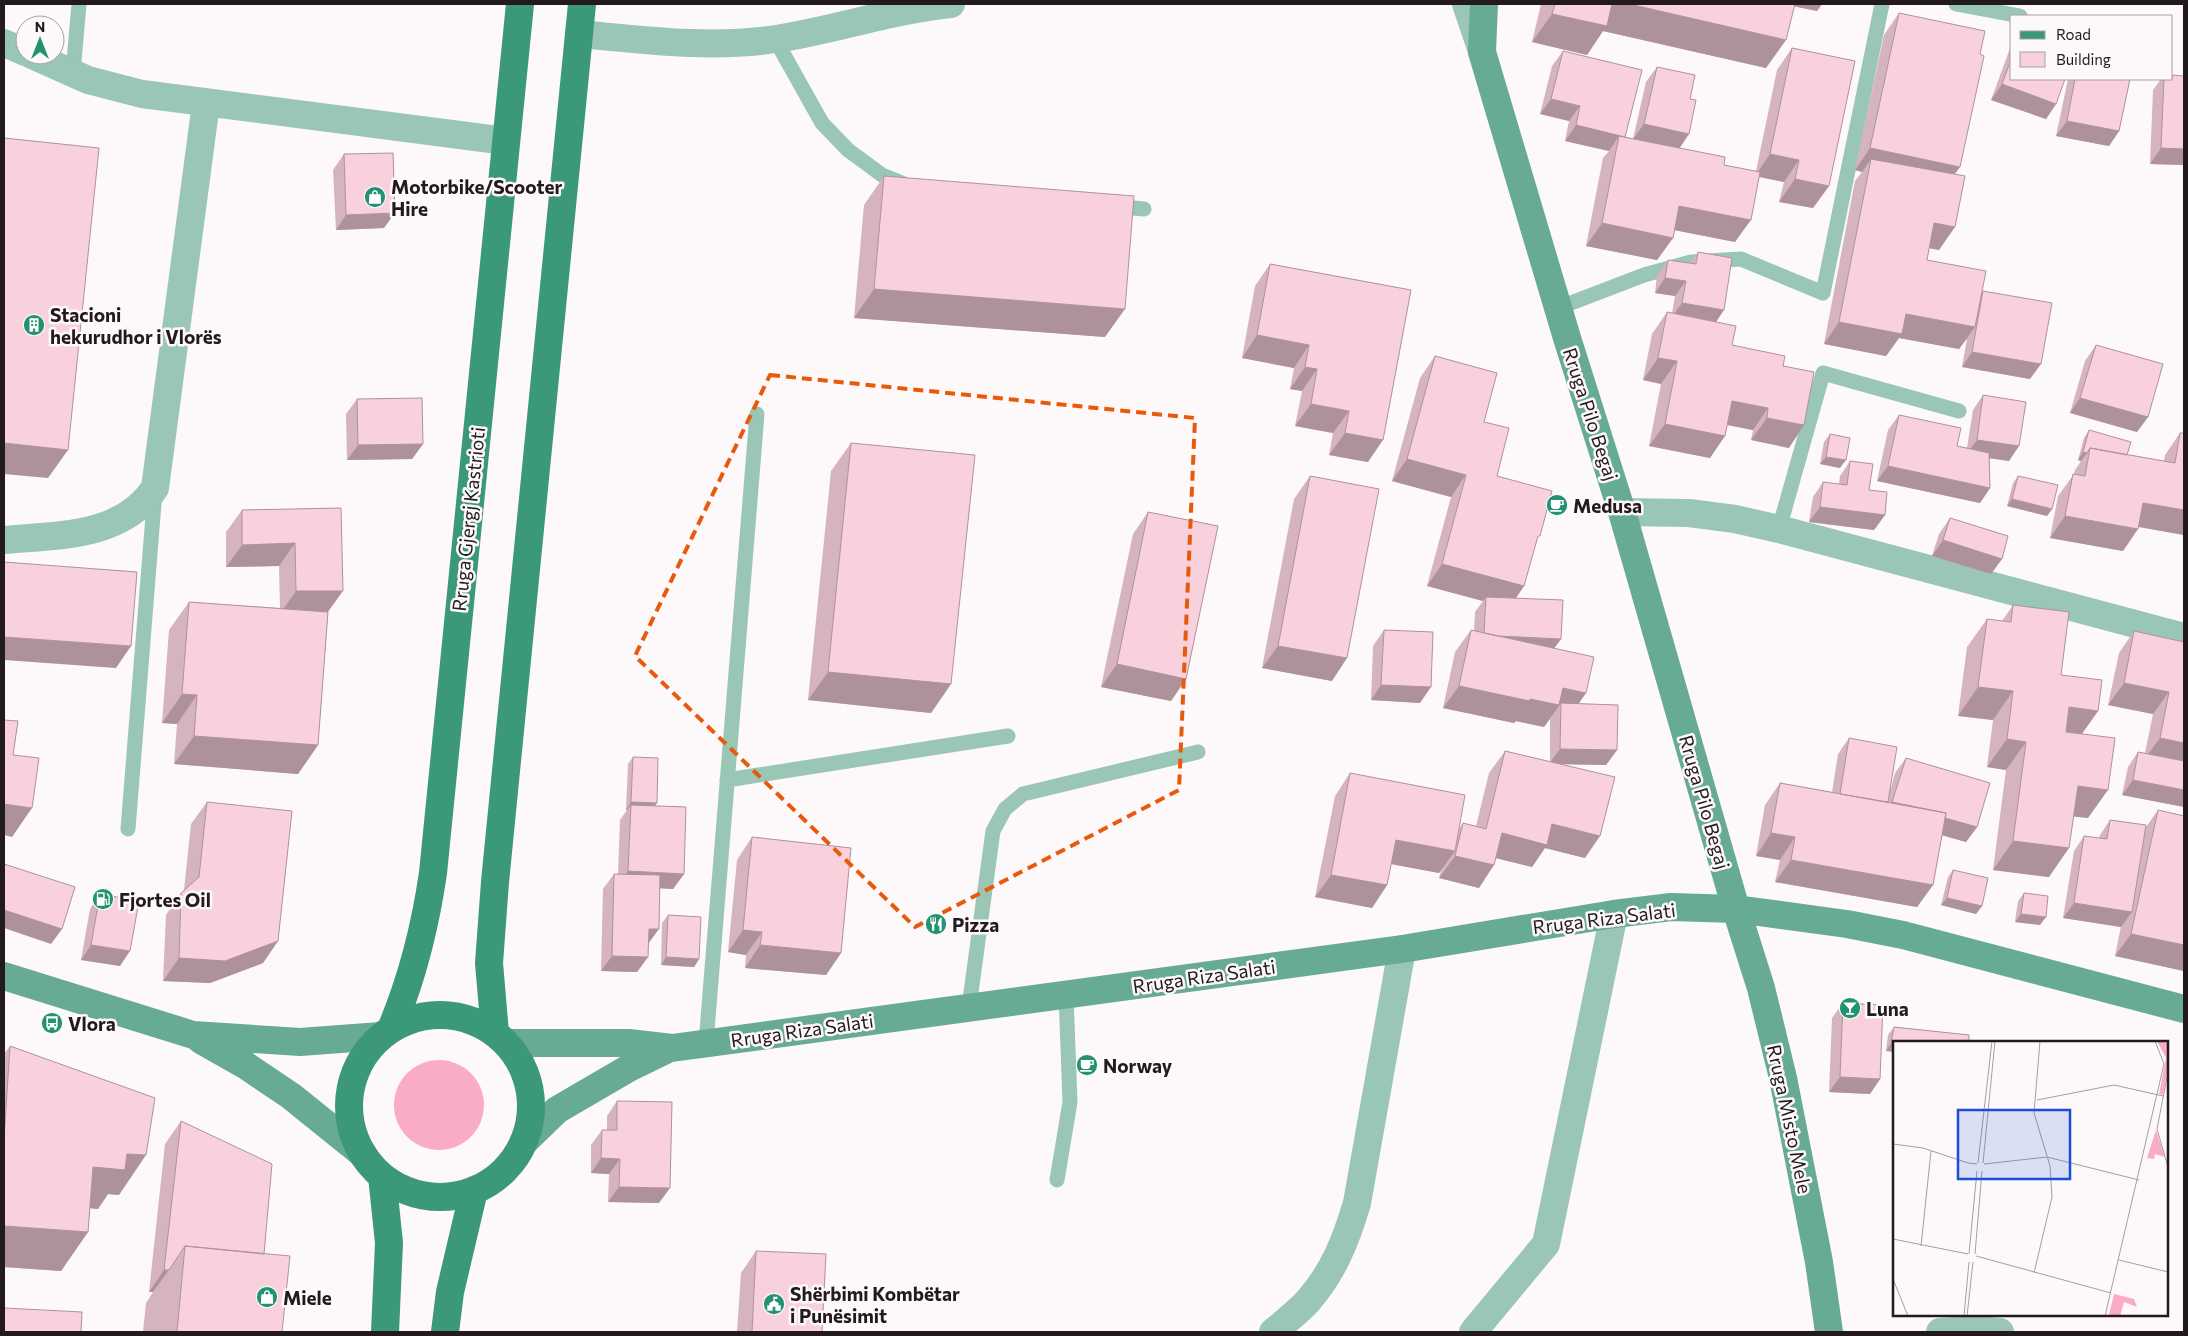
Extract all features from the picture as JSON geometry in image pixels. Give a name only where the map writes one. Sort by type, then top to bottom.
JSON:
[{"type":"main road","name":"Rruga Gjergj Kastrioti","points":[[386,1033],[407,992],[426,921],[433,873],[520,4]]},
{"type":"main road","points":[[500,1038],[489,963],[495,882],[582,4]]},
{"type":"main road","points":[[443,1015],[470,1020],[500,1038],[519,1060],[528,1080],[531,1101],[530,1122],[524,1143],[511,1163],[494,1179],[474,1190],[451,1196],[426,1196],[403,1189],[382,1176],[363,1154],[353,1135],[349,1113],[350,1092],[356,1071],[366,1052],[386,1033],[416,1018],[443,1015]]},
{"type":"main road","points":[[382,1176],[389,1243],[385,1332]]},
{"type":"main road","points":[[446,1332],[450,1292],[474,1190]]},
{"type":"street","points":[[579,34],[684,44],[733,44],[810,33],[915,7],[951,4]]},
{"type":"street","points":[[1466,4],[1482,52]]},
{"type":"street","name":"Rruga Pilo Begaj","points":[[1484,4],[1482,52],[1558,308],[1622,512],[1736,910]]},
{"type":"street","points":[[54,65],[88,80],[142,94],[506,141]]},
{"type":"street","points":[[4,540],[45,538],[97,529],[127,517],[146,501],[155,488],[206,103]]},
{"type":"street","points":[[1622,512],[1698,514],[1735,519],[1780,529],[2184,637]]},
{"type":"street","name":"Rruga Riza Salati","points":[[672,1048],[1402,949],[1614,914],[1671,907],[1736,910],[1847,924],[1903,935],[2184,1009]]},
{"type":"street","name":"Rruga Misto Mele","points":[[1736,910],[1761,988],[1783,1078],[1819,1262],[1829,1332]]},
{"type":"street","points":[[1473,1332],[1546,1244],[1614,914]]},
{"type":"street","points":[[1276,1332],[1308,1301],[1329,1271],[1347,1237],[1357,1203],[1402,949]]},
{"type":"street","points":[[4,976],[193,1035],[300,1042],[386,1033]]},
{"type":"street","points":[[193,1035],[245,1065],[291,1096],[363,1154]]},
{"type":"street","points":[[500,1038],[672,1048]]},
{"type":"street","points":[[524,1143],[558,1110],[628,1068],[672,1048]]},
{"type":"street","points":[[1940,1332],[1976,1330],[2000,1332]]},
{"type":"lane","points":[[72,73],[79,4]]},
{"type":"lane","points":[[1558,308],[1644,274],[1691,262],[1741,258],[1823,293],[1882,4]]},
{"type":"lane","points":[[1956,4],[2015,15]]},
{"type":"lane","points":[[775,39],[822,123],[848,150],[882,175],[914,188]]},
{"type":"lane","points":[[1096,205],[1144,209]]},
{"type":"lane","points":[[1780,529],[1823,373],[1959,411]]},
{"type":"lane","points":[[706,1044],[757,414]]},
{"type":"lane","points":[[128,829],[155,488]]},
{"type":"lane","points":[[727,780],[1008,736]]},
{"type":"lane","points":[[969,1007],[994,831],[1005,809],[1023,794],[1198,752]]},
{"type":"lane","points":[[1057,1180],[1070,1102],[1066,994]]},
{"type":"highlighted area","points":[[770,375],[1195,418],[1179,790],[915,927],[635,656]]},
{"type":"shaded area","points":[[439,1060],[456,1063],[471,1073],[481,1088],[484,1105],[481,1122],[471,1137],[456,1147],[439,1150],[422,1147],[407,1137],[397,1122],[394,1105],[397,1088],[407,1073],[422,1063]]},
{"type":"building","points":[[1555,4],[1612,4],[1607,26],[1552,14]]},
{"type":"building","points":[[1629,4],[1795,4],[1786,40]]},
{"type":"building","points":[[1899,13],[1985,31],[1980,54],[1984,56],[1960,167],[1870,148]]},
{"type":"building","points":[[1792,48],[1855,61],[1829,186],[1795,179],[1799,160],[1770,154]]},
{"type":"building","points":[[1563,51],[1642,70],[1625,137],[1576,125],[1580,106],[1551,99]]},
{"type":"building","points":[[2010,62],[2010,80],[2065,80],[2056,104],[2002,84]]},
{"type":"building","points":[[1657,67],[1695,75],[1690,99],[1696,100],[1689,134],[1644,124]]},
{"type":"building","points":[[2173,75],[2184,76],[2184,149],[2161,148],[2164,80],[2173,80]]},
{"type":"building","points":[[2075,80],[2130,80],[2119,131],[2067,121]]},
{"type":"building","points":[[1619,136],[1725,157],[1724,165],[1760,172],[1751,220],[1679,206],[1673,238],[1602,223]]},
{"type":"building","name":"Stacioni hekurudhor i Vlorës","points":[[4,138],[99,148],[68,450],[4,443]]},
{"type":"building","points":[[393,153],[395,213],[346,215],[344,154]]},
{"type":"building","points":[[1871,159],[1965,176],[1955,227],[1934,223],[1927,260],[1986,271],[1975,327],[1906,314],[1902,334],[1839,322]]},
{"type":"building","points":[[884,176],[1134,196],[1125,309],[874,289]]},
{"type":"building","points":[[1698,252],[1732,258],[1724,310],[1682,303],[1686,281],[1665,278],[1668,260],[1696,264]]},
{"type":"building","points":[[1270,264],[1411,290],[1383,440],[1345,433],[1349,411],[1311,404],[1317,369],[1305,367],[1309,345],[1257,335]]},
{"type":"building","points":[[1983,291],[2052,303],[2041,364],[1972,352]]},
{"type":"building","points":[[1667,312],[1736,326],[1732,345],[1785,356],[1783,366],[1814,372],[1804,425],[1767,418],[1768,408],[1732,401],[1725,436],[1665,424],[1677,361],[1658,358]]},
{"type":"building","points":[[2096,345],[2163,364],[2148,417],[2080,398]]},
{"type":"building","points":[[1435,356],[1497,373],[1484,422],[1509,428],[1497,476],[1552,491],[1524,586],[1442,564],[1466,475],[1407,459]]},
{"type":"building","points":[[1983,395],[2026,402],[2019,446],[1977,440]]},
{"type":"building","points":[[422,398],[423,444],[358,445],[357,399]]},
{"type":"building","points":[[1899,415],[1961,428],[1957,446],[1989,453],[1990,488],[1888,466]]},
{"type":"building","points":[[2089,430],[2131,442],[2127,455],[2090,448],[2087,453],[2083,452]]},
{"type":"building","points":[[2180,433],[2184,433],[2184,510],[2143,503],[2138,529],[2065,516],[2073,474],[2085,476],[2090,448],[2175,463]]},
{"type":"building","points":[[1830,434],[1850,438],[1846,460],[1826,457]]},
{"type":"building","points":[[851,443],[975,455],[951,684],[828,672]]},
{"type":"building","points":[[1850,461],[1873,464],[1869,490],[1887,492],[1885,515],[1820,507],[1823,482],[1847,485]]},
{"type":"building","points":[[1310,476],[1379,489],[1347,658],[1278,646]]},
{"type":"building","points":[[2018,476],[2058,485],[2052,509],[2012,499]]},
{"type":"building","points":[[341,508],[343,591],[296,591],[295,543],[242,545],[242,510]]},
{"type":"building","points":[[1148,512],[1218,526],[1186,679],[1117,664]]},
{"type":"building","points":[[1950,518],[2008,536],[2002,559],[1943,540]]},
{"type":"building","points":[[4,562],[137,572],[131,646],[4,637]]},
{"type":"building","points":[[1486,597],[1563,600],[1561,639],[1498,636],[1484,633]]},
{"type":"building","points":[[189,602],[328,612],[318,745],[194,736],[197,695],[182,694]]},
{"type":"building","points":[[2013,605],[2069,612],[2061,675],[2102,680],[2098,711],[2069,707],[2066,732],[2115,738],[2108,790],[2078,786],[2069,848],[2013,841],[2026,742],[2007,739],[2013,691],[1978,687],[1987,619],[2011,622]]},
{"type":"building","points":[[1384,630],[1433,632],[1431,687],[1381,685]]},
{"type":"building","points":[[1471,630],[1594,657],[1586,693],[1563,688],[1559,705],[1459,686]]},
{"type":"building","points":[[2134,631],[2184,642],[2184,743],[2160,738],[2169,692],[2124,683]]},
{"type":"building","points":[[1561,703],[1618,705],[1617,750],[1560,749]]},
{"type":"building","points":[[4,720],[18,721],[13,755],[39,758],[32,808],[4,804]]},
{"type":"building","points":[[1849,738],[1897,747],[1888,802],[1840,794]]},
{"type":"building","points":[[1505,751],[1615,777],[1600,836],[1552,824],[1547,845],[1502,833],[1494,865],[1455,856],[1463,823],[1486,829]]},
{"type":"building","points":[[2138,752],[2184,761],[2184,790],[2133,780]]},
{"type":"building","points":[[633,757],[658,758],[657,803],[631,802]]},
{"type":"building","points":[[1906,758],[1990,783],[1977,827],[1945,818],[1946,813],[1892,802]]},
{"type":"building","points":[[1350,773],[1465,795],[1455,851],[1396,840],[1387,885],[1331,875]]},
{"type":"building","points":[[1780,783],[1946,813],[1933,885],[1791,860],[1795,837],[1771,833]]},
{"type":"building","points":[[207,802],[292,811],[278,941],[225,961],[179,958],[181,893],[199,877]]},
{"type":"building","points":[[631,805],[686,807],[684,874],[628,871]]},
{"type":"building","points":[[2158,810],[2184,816],[2184,945],[2131,934]]},
{"type":"building","points":[[2110,820],[2146,825],[2132,912],[2074,903],[2084,836],[2107,839]]},
{"type":"building","points":[[752,837],[851,848],[841,953],[760,945],[762,932],[743,930]]},
{"type":"building","points":[[4,864],[75,887],[62,929],[4,910]]},
{"type":"building","points":[[1953,870],[1988,878],[1982,906],[1947,898]]},
{"type":"building","points":[[614,874],[660,875],[659,929],[649,929],[648,957],[612,956]]},
{"type":"building","points":[[2024,893],[2048,896],[2046,917],[2021,914]]},
{"type":"building","points":[[100,894],[139,901],[130,951],[91,945]]},
{"type":"building","points":[[668,915],[701,917],[699,959],[666,957]]},
{"type":"building","points":[[1843,1003],[1883,1005],[1880,1079],[1840,1077]]},
{"type":"building","points":[[1894,1027],[1969,1035],[1969,1041],[1893,1041],[1893,1044],[1891,1043]]},
{"type":"building","points":[[10,1046],[155,1098],[146,1155],[127,1154],[125,1170],[93,1167],[88,1232],[4,1226],[4,1139]]},
{"type":"building","points":[[617,1101],[672,1102],[670,1188],[619,1187],[620,1159],[601,1158],[602,1130],[617,1130]]},
{"type":"building","points":[[181,1121],[272,1164],[264,1254],[185,1246],[169,1270],[164,1270]]},
{"type":"building","points":[[185,1246],[290,1256],[282,1332],[177,1332]]},
{"type":"building","points":[[756,1251],[826,1254],[822,1332],[752,1332]]},
{"type":"building","points":[[4,1308],[82,1312],[81,1332],[4,1332]]},
{"type":"place","name":"Motorbike/Scooter Hire","points":[[375,197]]},
{"type":"place","name":"Stacioni hekurudhor i Vlorës","points":[[34,325]]},
{"type":"place","name":"Medusa","points":[[1557,505]]},
{"type":"place","name":"Fjortes Oil","points":[[103,899]]},
{"type":"place","name":"Pizza","points":[[936,924]]},
{"type":"place","name":"Luna","points":[[1850,1008]]},
{"type":"place","name":"Vlora","points":[[52,1023]]},
{"type":"place","name":"Norway","points":[[1087,1065]]},
{"type":"place","name":"Miele","points":[[267,1297]]},
{"type":"place","name":"Shërbimi Kombëtar i Punësimit","points":[[774,1304]]}]
